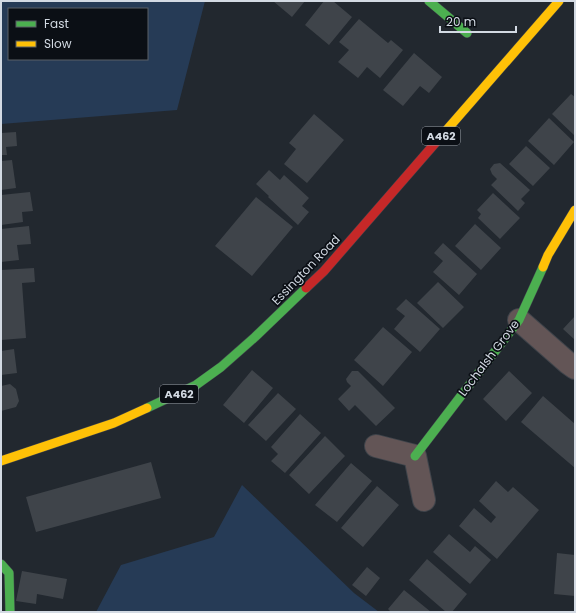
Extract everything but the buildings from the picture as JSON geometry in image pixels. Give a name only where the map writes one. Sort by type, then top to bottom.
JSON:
[{"type":"main road","name":"Essington Road","points":[[1,461],[114,423],[196,385],[221,367],[255,337],[324,271],[558,1]]},
{"type":"main road","points":[[434,2],[467,33]]},
{"type":"main road","name":"Lochalsh Grove","points":[[415,456],[518,320],[548,255],[575,210]]},
{"type":"main road","points":[[1,564],[9,573],[10,612]]},
{"type":"street","points":[[518,320],[575,368]]},
{"type":"street","points":[[376,446],[415,456],[424,500]]},
{"type":"shaded area","points":[[1,1],[205,1],[177,110],[1,124]]},
{"type":"shaded area","points":[[242,485],[354,593],[379,612],[96,612],[121,565],[214,537]]},
{"type":"traffic: fast","points":[[429,1],[467,33]]},
{"type":"traffic: fast","points":[[415,456],[519,320],[543,267]]},
{"type":"traffic: fast","points":[[147,408],[196,385],[221,367],[306,288]]},
{"type":"traffic: fast","points":[[1,564],[9,573],[10,612]]},
{"type":"traffic: slow","points":[[444,133],[559,1]]},
{"type":"traffic: slow","points":[[543,267],[548,255],[575,210]]},
{"type":"traffic: slow","points":[[1,461],[114,423],[147,408]]},
{"type":"traffic: jam","points":[[306,288],[324,271],[444,133]]}]
